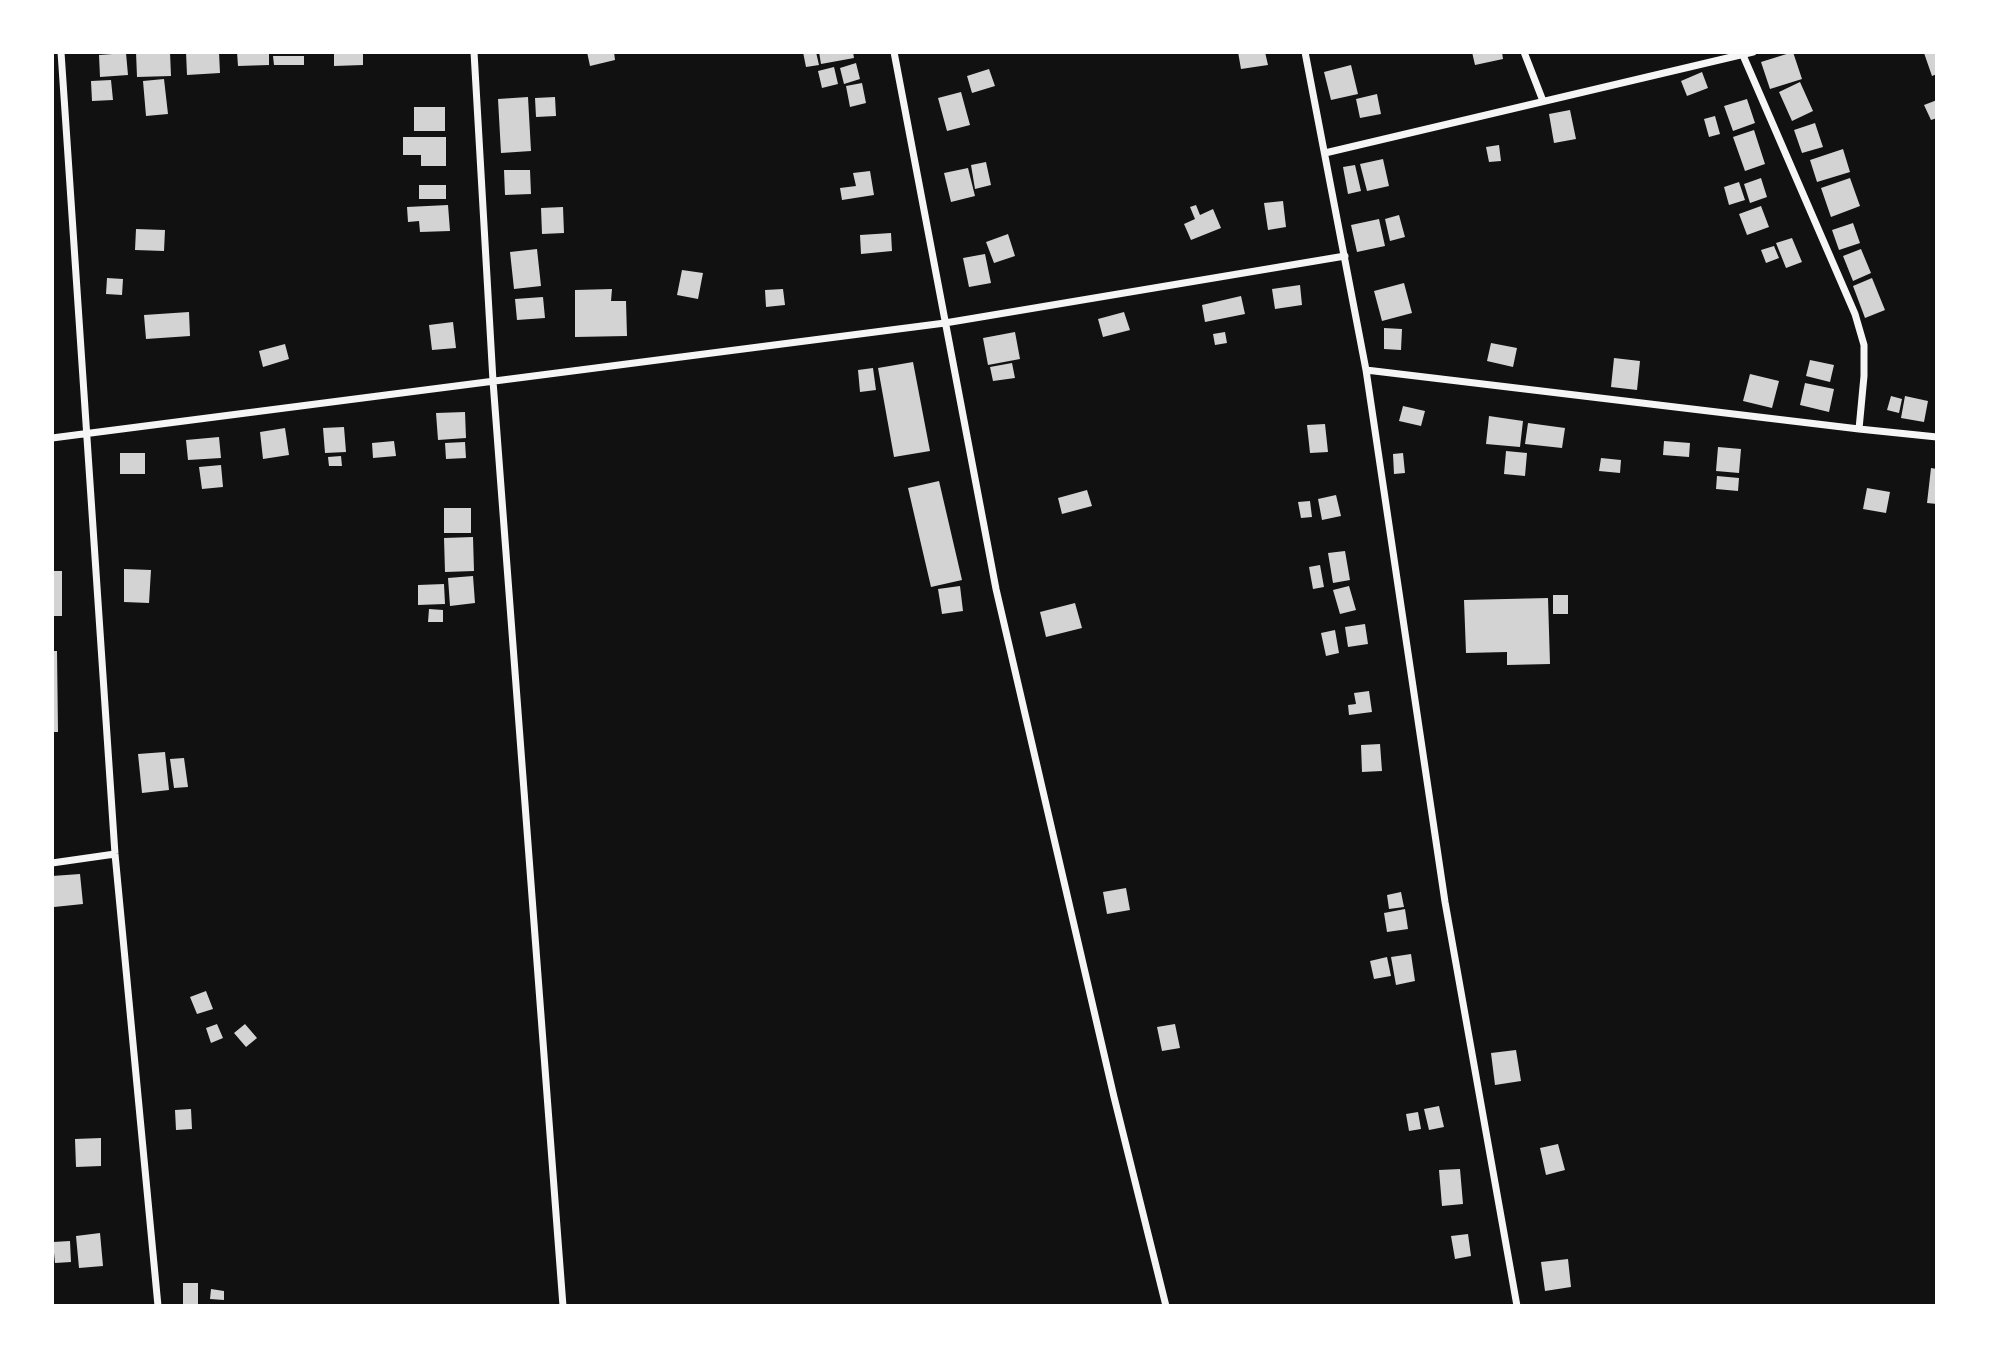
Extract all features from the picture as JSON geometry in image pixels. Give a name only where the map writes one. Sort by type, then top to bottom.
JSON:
[{"type":"street","points":[[61,52],[115,854],[158,1306]]},
{"type":"street","points":[[474,52],[493,381],[563,1306]]},
{"type":"street","points":[[894,52],[996,589],[1114,1097],[1166,1306]]},
{"type":"street","points":[[1305,52],[1366,370],[1445,902],[1517,1306]]},
{"type":"street","points":[[1524,52],[1543,101]]},
{"type":"street","points":[[1325,153],[1753,52]]},
{"type":"street","points":[[1743,54],[1855,314],[1864,345],[1859,429]]},
{"type":"street","points":[[52,438],[945,323],[1345,256]]},
{"type":"street","points":[[1366,370],[1937,437]]},
{"type":"street","points":[[52,863],[115,854]]},
{"type":"building","points":[[136,52],[170,52],[171,76],[137,77]]},
{"type":"building","points":[[186,52],[219,52],[220,73],[187,75]]},
{"type":"building","points":[[237,52],[269,52],[269,65],[238,66]]},
{"type":"building","points":[[334,52],[363,52],[363,65],[334,66]]},
{"type":"building","points":[[587,52],[614,52],[615,60],[590,66]]},
{"type":"building","points":[[803,52],[816,52],[819,65],[806,67]]},
{"type":"building","points":[[819,52],[853,52],[854,58],[821,64]]},
{"type":"building","points":[[1238,52],[1265,52],[1268,65],[1241,69]]},
{"type":"building","points":[[1472,52],[1502,52],[1503,59],[1475,65]]},
{"type":"building","points":[[1793,52],[1802,79],[1770,89],[1761,62]]},
{"type":"building","points":[[1937,52],[1937,74],[1932,76],[1924,53]]},
{"type":"building","points":[[126,53],[128,75],[100,77],[99,55]]},
{"type":"building","points":[[273,56],[304,56],[304,65],[274,65]]},
{"type":"building","points":[[856,63],[860,79],[844,84],[840,68]]},
{"type":"building","points":[[1351,65],[1358,94],[1331,100],[1324,72]]},
{"type":"building","points":[[834,67],[838,84],[822,88],[818,71]]},
{"type":"building","points":[[989,69],[995,86],[972,93],[967,76]]},
{"type":"building","points":[[1702,72],[1708,88],[1687,96],[1681,81]]},
{"type":"building","points":[[164,79],[168,114],[146,116],[143,81]]},
{"type":"building","points":[[111,80],[113,100],[92,101],[91,81]]},
{"type":"building","points":[[1800,82],[1813,111],[1792,121],[1779,92]]},
{"type":"building","points":[[862,83],[866,103],[850,107],[846,86]]},
{"type":"building","points":[[961,92],[970,125],[947,131],[938,98]]},
{"type":"building","points":[[1377,94],[1381,114],[1360,118],[1356,99]]},
{"type":"building","points":[[528,97],[531,151],[501,153],[498,99]]},
{"type":"building","points":[[555,97],[556,116],[536,117],[535,98]]},
{"type":"building","points":[[1747,99],[1755,123],[1733,131],[1724,106]]},
{"type":"building","points":[[1937,100],[1937,118],[1931,120],[1924,105]]},
{"type":"building","points":[[414,107],[445,107],[445,131],[414,131]]},
{"type":"building","points":[[1570,110],[1576,139],[1554,143],[1549,114]]},
{"type":"building","points":[[1715,116],[1720,134],[1709,137],[1704,119]]},
{"type":"building","points":[[1815,123],[1823,147],[1802,153],[1794,130]]},
{"type":"building","points":[[1754,130],[1765,164],[1745,171],[1733,137]]},
{"type":"building","points":[[403,137],[446,137],[446,166],[421,166],[421,155],[403,155]]},
{"type":"building","points":[[1499,145],[1501,161],[1489,162],[1486,147]]},
{"type":"building","points":[[1843,149],[1850,172],[1817,182],[1810,160]]},
{"type":"building","points":[[1383,159],[1389,186],[1367,191],[1360,164]]},
{"type":"building","points":[[986,162],[991,185],[975,189],[971,165]]},
{"type":"building","points":[[1355,165],[1361,191],[1348,194],[1343,167]]},
{"type":"building","points":[[968,168],[975,196],[951,202],[944,173]]},
{"type":"building","points":[[504,170],[530,170],[531,194],[505,195]]},
{"type":"building","points":[[870,171],[874,195],[842,200],[840,188],[856,186],[853,173]]},
{"type":"building","points":[[1761,178],[1767,197],[1750,203],[1744,184]]},
{"type":"building","points":[[1850,178],[1860,206],[1831,217],[1821,188]]},
{"type":"building","points":[[1739,182],[1745,200],[1729,205],[1724,187]]},
{"type":"building","points":[[419,185],[446,185],[446,199],[419,199]]},
{"type":"building","points":[[1283,201],[1286,227],[1268,230],[1264,203]]},
{"type":"building","points":[[448,205],[450,231],[420,232],[419,221],[408,222],[407,207]]},
{"type":"building","points":[[1196,205],[1200,215],[1213,209],[1221,228],[1191,240],[1184,224],[1195,219],[1190,207]]},
{"type":"building","points":[[1761,206],[1769,227],[1747,235],[1739,214]]},
{"type":"building","points":[[563,207],[564,233],[542,234],[541,208]]},
{"type":"building","points":[[1399,215],[1405,237],[1390,241],[1385,219]]},
{"type":"building","points":[[1379,219],[1385,246],[1357,252],[1351,225]]},
{"type":"building","points":[[1853,223],[1860,243],[1839,250],[1832,230]]},
{"type":"building","points":[[136,229],[165,230],[164,251],[135,250]]},
{"type":"building","points":[[891,233],[892,251],[861,254],[860,235]]},
{"type":"building","points":[[1008,234],[1015,256],[994,263],[986,242]]},
{"type":"building","points":[[1792,238],[1802,262],[1786,268],[1776,243]]},
{"type":"building","points":[[1774,246],[1779,258],[1766,263],[1761,250]]},
{"type":"building","points":[[537,249],[541,286],[514,289],[510,252]]},
{"type":"building","points":[[1861,249],[1871,273],[1853,281],[1843,256]]},
{"type":"building","points":[[985,254],[991,283],[969,287],[963,258]]},
{"type":"building","points":[[682,270],[703,273],[698,299],[677,295]]},
{"type":"building","points":[[107,278],[123,279],[122,295],[106,294]]},
{"type":"building","points":[[1872,278],[1885,310],[1865,318],[1853,286]]},
{"type":"building","points":[[1404,283],[1412,313],[1382,321],[1374,291]]},
{"type":"building","points":[[1300,285],[1302,305],[1275,309],[1272,289]]},
{"type":"building","points":[[612,289],[611,301],[626,301],[627,336],[575,337],[575,290]]},
{"type":"building","points":[[783,289],[785,305],[766,307],[765,290]]},
{"type":"building","points":[[1241,296],[1245,314],[1205,322],[1202,305]]},
{"type":"building","points":[[543,297],[545,318],[517,320],[515,299]]},
{"type":"building","points":[[189,312],[190,336],[146,339],[144,315]]},
{"type":"building","points":[[1124,312],[1130,330],[1103,337],[1098,319]]},
{"type":"building","points":[[453,322],[456,348],[432,350],[429,325]]},
{"type":"building","points":[[1384,328],[1402,329],[1401,350],[1384,349]]},
{"type":"building","points":[[1015,332],[1020,359],[988,365],[983,338]]},
{"type":"building","points":[[1225,332],[1227,343],[1215,345],[1213,334]]},
{"type":"building","points":[[1491,343],[1517,348],[1513,367],[1487,361]]},
{"type":"building","points":[[285,344],[289,359],[263,367],[259,351]]},
{"type":"building","points":[[1614,358],[1640,361],[1637,390],[1611,387]]},
{"type":"building","points":[[1810,360],[1834,365],[1830,382],[1806,376]]},
{"type":"building","points":[[913,362],[930,451],[894,457],[878,368]]},
{"type":"building","points":[[1012,363],[1015,378],[993,381],[990,367]]},
{"type":"building","points":[[873,368],[876,390],[860,392],[858,370]]},
{"type":"building","points":[[1750,374],[1779,381],[1772,408],[1743,401]]},
{"type":"building","points":[[1805,383],[1834,389],[1829,412],[1800,405]]},
{"type":"building","points":[[1891,396],[1902,399],[1899,413],[1887,410]]},
{"type":"building","points":[[1905,396],[1928,401],[1924,422],[1901,418]]},
{"type":"building","points":[[1403,406],[1425,411],[1421,426],[1399,421]]},
{"type":"building","points":[[465,412],[466,438],[438,440],[436,413]]},
{"type":"building","points":[[1489,416],[1523,421],[1520,447],[1486,444]]},
{"type":"building","points":[[1528,423],[1565,428],[1562,448],[1525,444]]},
{"type":"building","points":[[1325,424],[1328,452],[1310,453],[1307,425]]},
{"type":"building","points":[[344,427],[346,452],[325,453],[323,428]]},
{"type":"building","points":[[285,428],[289,455],[263,459],[260,432]]},
{"type":"building","points":[[219,437],[221,458],[188,460],[186,440]]},
{"type":"building","points":[[394,441],[396,456],[373,458],[372,443]]},
{"type":"building","points":[[1664,441],[1690,443],[1689,457],[1663,455]]},
{"type":"building","points":[[465,442],[466,458],[446,459],[445,443]]},
{"type":"building","points":[[1718,447],[1741,449],[1739,473],[1716,471]]},
{"type":"building","points":[[1506,451],[1527,453],[1525,476],[1504,474]]},
{"type":"building","points":[[120,453],[145,453],[145,474],[120,474]]},
{"type":"building","points":[[1403,453],[1405,473],[1394,474],[1393,454]]},
{"type":"building","points":[[341,456],[342,466],[329,466],[328,457]]},
{"type":"building","points":[[1601,458],[1621,460],[1620,473],[1599,471]]},
{"type":"building","points":[[221,465],[223,487],[202,489],[199,467]]},
{"type":"building","points":[[1931,468],[1937,469],[1937,504],[1927,503]]},
{"type":"building","points":[[1717,476],[1739,478],[1738,491],[1716,489]]},
{"type":"building","points":[[939,481],[962,580],[931,587],[908,488]]},
{"type":"building","points":[[1867,488],[1890,492],[1886,513],[1863,509]]},
{"type":"building","points":[[1087,490],[1092,506],[1062,514],[1058,498]]},
{"type":"building","points":[[1336,495],[1341,516],[1322,520],[1318,499]]},
{"type":"building","points":[[1310,501],[1312,517],[1301,518],[1298,502]]},
{"type":"building","points":[[444,508],[471,508],[471,533],[444,533]]},
{"type":"building","points":[[473,537],[474,571],[445,572],[444,538]]},
{"type":"building","points":[[1345,551],[1350,580],[1333,583],[1328,553]]},
{"type":"building","points":[[1320,565],[1324,587],[1313,589],[1309,567]]},
{"type":"building","points":[[124,569],[151,570],[149,603],[124,602]]},
{"type":"building","points":[[52,571],[62,571],[62,616],[52,616]]},
{"type":"building","points":[[473,576],[475,603],[450,606],[448,578]]},
{"type":"building","points":[[444,584],[445,604],[418,605],[418,585]]},
{"type":"building","points":[[960,586],[963,611],[942,614],[938,589]]},
{"type":"building","points":[[1349,586],[1356,610],[1340,614],[1333,590]]},
{"type":"building","points":[[1553,595],[1568,595],[1568,614],[1553,614]]},
{"type":"building","points":[[1548,598],[1550,664],[1507,665],[1507,652],[1466,653],[1464,600]]},
{"type":"building","points":[[1075,603],[1082,628],[1046,637],[1040,612]]},
{"type":"building","points":[[429,609],[443,610],[443,622],[428,622]]},
{"type":"building","points":[[1365,624],[1368,644],[1348,647],[1345,627]]},
{"type":"building","points":[[1335,630],[1339,653],[1326,656],[1321,633]]},
{"type":"building","points":[[52,651],[57,651],[58,732],[52,732]]},
{"type":"building","points":[[1369,691],[1372,712],[1349,715],[1348,705],[1356,704],[1354,693]]},
{"type":"building","points":[[1380,744],[1382,771],[1362,772],[1361,745]]},
{"type":"building","points":[[165,752],[169,790],[142,793],[138,754]]},
{"type":"building","points":[[184,758],[188,787],[174,788],[170,759]]},
{"type":"building","points":[[80,874],[83,904],[54,907],[52,876]]},
{"type":"building","points":[[1126,888],[1130,910],[1107,914],[1103,892]]},
{"type":"building","points":[[1401,892],[1404,907],[1389,909],[1387,895]]},
{"type":"building","points":[[1405,909],[1408,929],[1387,932],[1384,913]]},
{"type":"building","points":[[1411,954],[1415,981],[1396,985],[1391,957]]},
{"type":"building","points":[[1387,957],[1391,976],[1374,979],[1370,961]]},
{"type":"building","points":[[206,991],[213,1009],[197,1014],[190,997]]},
{"type":"building","points":[[217,1024],[223,1038],[211,1043],[206,1028]]},
{"type":"building","points":[[245,1024],[257,1038],[246,1047],[234,1033]]},
{"type":"building","points":[[1175,1024],[1180,1048],[1162,1051],[1157,1027]]},
{"type":"building","points":[[1516,1050],[1521,1081],[1495,1085],[1491,1053]]},
{"type":"building","points":[[1439,1106],[1444,1127],[1429,1130],[1424,1109]]},
{"type":"building","points":[[191,1109],[192,1129],[176,1130],[175,1110]]},
{"type":"building","points":[[1418,1112],[1421,1129],[1409,1131],[1406,1114]]},
{"type":"building","points":[[101,1138],[101,1166],[76,1167],[75,1139]]},
{"type":"building","points":[[1558,1144],[1565,1170],[1546,1175],[1540,1148]]},
{"type":"building","points":[[1460,1169],[1463,1204],[1442,1206],[1439,1170]]},
{"type":"building","points":[[100,1233],[103,1266],[79,1268],[76,1236]]},
{"type":"building","points":[[1468,1234],[1471,1256],[1455,1259],[1451,1236]]},
{"type":"building","points":[[70,1241],[71,1262],[55,1263],[53,1242]]},
{"type":"building","points":[[1568,1259],[1571,1287],[1545,1291],[1541,1262]]},
{"type":"building","points":[[183,1283],[198,1283],[198,1306],[183,1306]]},
{"type":"building","points":[[211,1289],[224,1291],[224,1300],[210,1299]]}]
